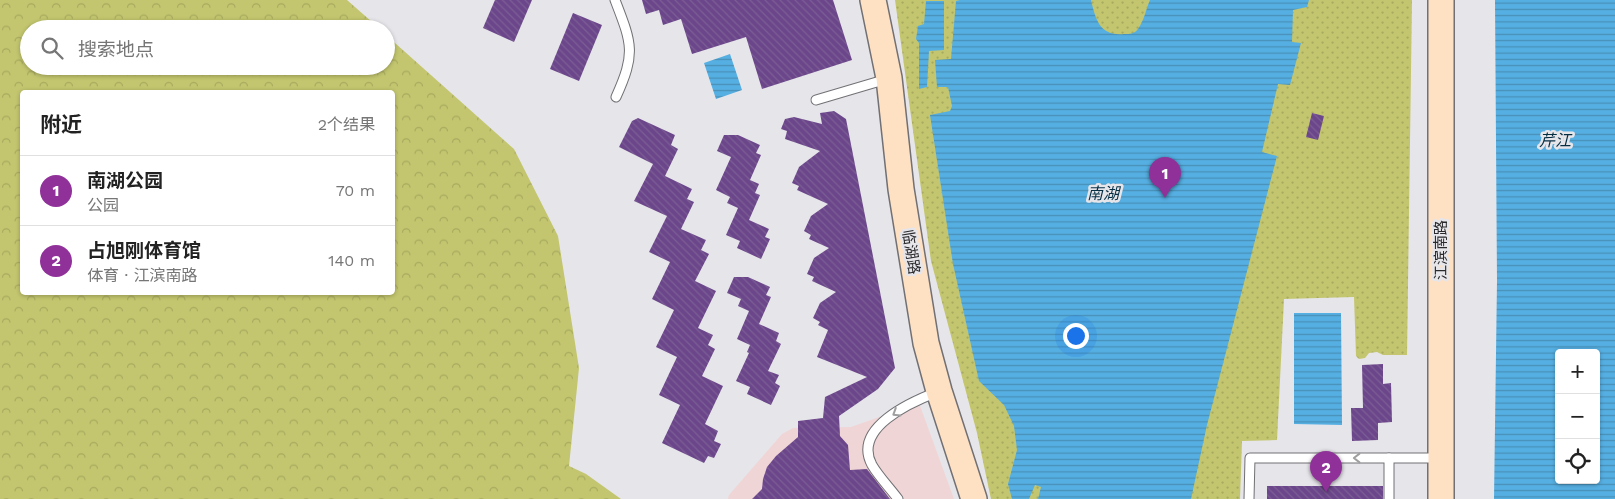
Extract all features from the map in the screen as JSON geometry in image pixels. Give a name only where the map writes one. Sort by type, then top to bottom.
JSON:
[{"type":"street","name":"临湖路","points":[[873,0],[889,78],[901,189],[926,343],[970,497]]},
{"type":"street","name":"江滨南路","points":[[1441,0],[1441,499]]},
{"type":"lane","points":[[615,0],[625,27],[631,55],[616,97]]},
{"type":"lane","points":[[816,100],[889,78]]},
{"type":"lane","points":[[898,499],[872,464],[868,450],[870,439],[874,431],[888,418],[921,398],[939,391]]},
{"type":"lane","points":[[1249,499],[1250,458],[1441,458]]},
{"type":"lane","points":[[1389,458],[1389,499]]},
{"type":"shaded area","points":[[919,403],[954,499],[728,499],[729,495],[782,434],[793,428],[851,427]]},
{"type":"green space","points":[[0,0],[347,0],[370,20],[20,20],[20,75],[395,75],[395,43],[514,149],[558,236],[579,368],[569,466],[586,474],[621,499],[0,499]]},
{"type":"green space","name":"南湖","points":[[895,0],[1412,0],[1407,355],[1383,355],[1377,352],[1369,353],[1365,358],[1359,359],[1356,356],[1354,297],[1284,299],[1277,440],[1242,441],[1240,499],[991,499],[977,433],[931,261]]},
{"type":"water","name":"南湖","points":[[1091,0],[1100,26],[1109,32],[1124,34],[1135,32],[1138,29],[1150,0],[1309,0],[1307,7],[1293,10],[1292,42],[1301,43],[1290,85],[1278,84],[1262,152],[1277,156],[1207,425],[1191,499],[1038,499],[1041,487],[1035,485],[1029,499],[1012,499],[1008,484],[1017,450],[1014,426],[1004,405],[979,381],[953,264],[930,115],[950,111],[952,106],[948,87],[937,87],[935,60],[951,59],[956,1]]},
{"type":"water","name":"芹江","points":[[1495,0],[1615,0],[1615,499],[1494,499],[1497,281]]},
{"type":"water","points":[[926,1],[944,1],[944,50],[929,51],[927,87],[919,89],[919,43],[916,39],[918,26],[924,24]]},
{"type":"water","points":[[730,54],[742,90],[716,99],[704,63]]},
{"type":"water","points":[[1294,313],[1341,313],[1342,425],[1294,424]]},
{"type":"building","points":[[495,0],[532,0],[514,42],[483,28]]},
{"type":"building","points":[[642,0],[833,0],[852,60],[762,89],[746,37],[692,54],[681,19],[663,25],[659,10],[646,14]]},
{"type":"building","points":[[573,13],[602,25],[579,81],[550,69]]},
{"type":"building","points":[[834,111],[846,119],[895,368],[878,389],[839,416],[840,436],[848,445],[850,470],[867,469],[890,499],[752,499],[762,489],[767,467],[776,456],[798,437],[798,421],[823,418],[825,397],[867,377],[817,357],[828,330],[818,325],[820,322],[813,318],[820,303],[836,292],[812,281],[814,277],[807,274],[814,258],[829,248],[809,239],[811,235],[804,231],[811,216],[828,204],[797,190],[799,186],[792,183],[799,167],[820,151],[785,139],[787,131],[781,129],[785,119],[794,117],[822,124],[820,113]]},
{"type":"building","points":[[1312,113],[1324,116],[1318,140],[1306,137]]},
{"type":"building","points":[[638,118],[675,135],[671,145],[678,149],[665,176],[692,189],[687,199],[694,202],[681,229],[706,240],[701,250],[709,254],[695,281],[716,291],[698,328],[713,335],[708,345],[715,349],[702,376],[723,386],[705,424],[718,431],[714,441],[721,444],[714,458],[708,456],[704,463],[662,443],[680,405],[659,395],[677,357],[656,347],[674,310],[652,299],[670,262],[649,252],[667,216],[634,201],[653,164],[619,147],[632,121]]},
{"type":"building","points":[[724,135],[738,135],[760,145],[756,153],[761,155],[750,180],[759,184],[755,193],[760,195],[749,220],[769,229],[765,237],[770,239],[761,259],[737,248],[740,241],[726,235],[738,208],[727,203],[730,197],[716,190],[731,157],[717,151]]},
{"type":"building","points":[[734,277],[748,277],[770,287],[766,295],[771,297],[759,324],[779,333],[776,341],[781,344],[768,371],[779,375],[775,383],[780,386],[771,405],[747,394],[750,387],[736,381],[749,353],[747,352],[750,345],[737,339],[749,311],[738,306],[741,299],[727,293]]},
{"type":"building","points":[[1383,364],[1383,384],[1391,383],[1392,422],[1378,423],[1378,440],[1352,441],[1351,408],[1363,408],[1362,365]]},
{"type":"building","points":[[1267,486],[1383,486],[1383,499],[1267,499]]},
{"type":"place","name":"南湖公园","points":[[1165,198]]},
{"type":"place","name":"占旭刚体育馆","points":[[1326,492]]}]
